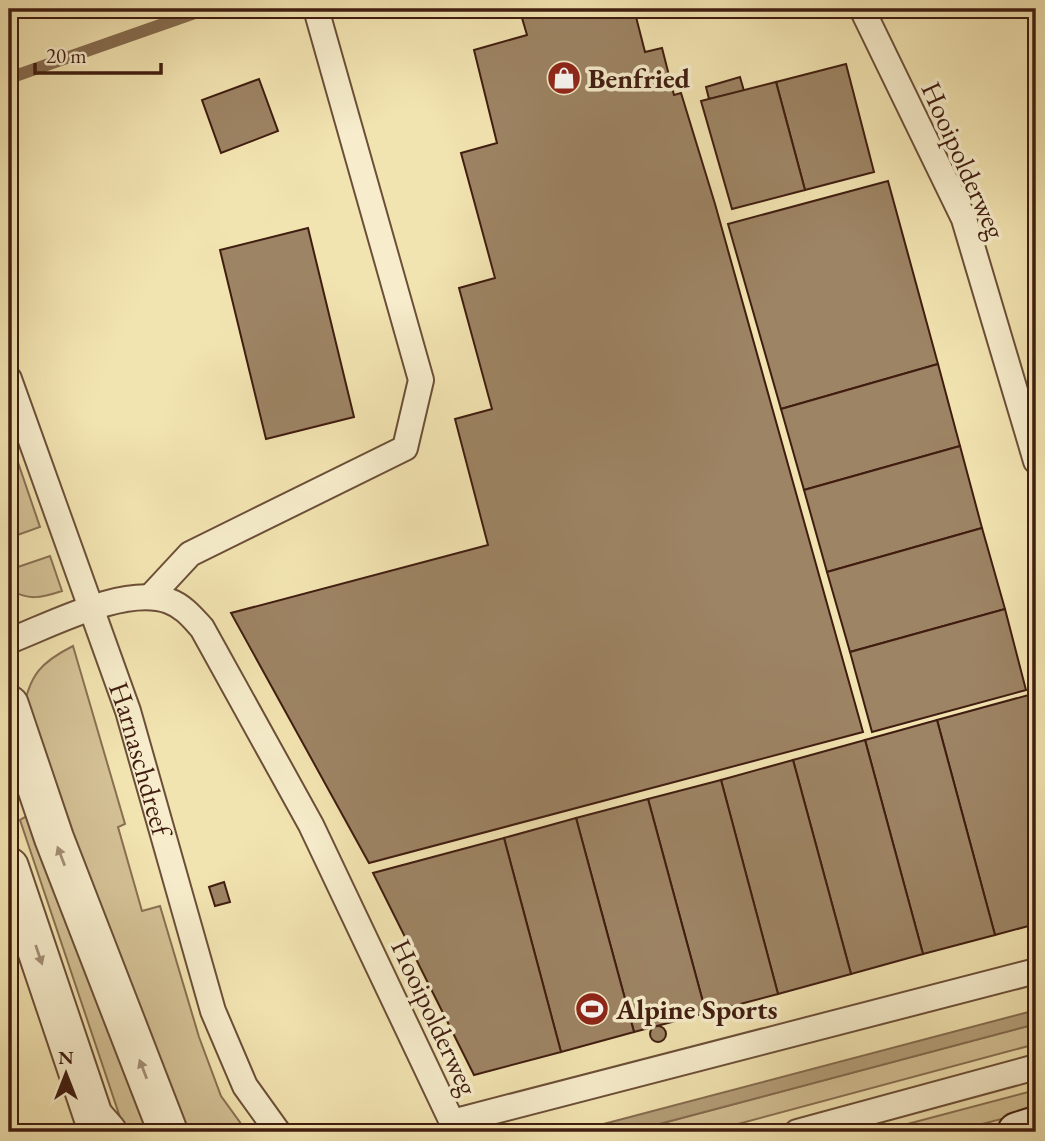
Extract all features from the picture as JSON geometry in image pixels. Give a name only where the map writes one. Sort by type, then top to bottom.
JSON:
[{"type":"street","points":[[9,705],[54,838],[168,1132]]},
{"type":"street","points":[[9,867],[98,1127]]},
{"type":"street","points":[[1017,1132],[1036,1126]]},
{"type":"lane","points":[[9,641],[94,609],[129,598],[151,596],[190,554],[405,448],[421,380],[316,9]]},
{"type":"lane","name":"Hooipolderweg","points":[[862,9],[964,219],[1036,461]]},
{"type":"lane","name":"Harnaschdreef","points":[[9,379],[94,609],[128,710],[213,1011],[245,1086],[278,1132]]},
{"type":"lane","name":"Hooipolderweg","points":[[151,596],[171,601],[189,612],[202,628],[311,825],[452,1122],[1036,971]]},
{"type":"lane","points":[[797,1132],[1036,1067]]},
{"type":"shaded area","points":[[9,436],[40,527],[9,538]]},
{"type":"shaded area","points":[[50,556],[62,591],[35,597],[9,589],[9,570]]},
{"type":"shaded area","points":[[73,646],[125,824],[118,827],[142,911],[160,906],[199,1037],[221,1096],[247,1132],[188,1132],[185,1127],[23,712],[29,688],[38,671]]},
{"type":"shaded area","points":[[32,813],[153,1132],[125,1132],[20,820]]},
{"type":"shaded area","points":[[1036,1010],[1036,1024],[629,1132],[573,1132]]},
{"type":"shaded area","points":[[1036,1024],[1036,1044],[708,1132],[629,1132]]},
{"type":"shaded area","points":[[1036,1090],[1036,1110],[951,1132],[877,1132]]},
{"type":"building","points":[[556,9],[634,9],[645,52],[662,48],[674,95],[681,93],[715,204],[863,732],[369,863],[231,613],[488,545],[455,419],[492,409],[459,288],[495,278],[461,153],[497,143],[474,50],[527,35],[522,18]]},
{"type":"building","points":[[846,64],[874,172],[805,190],[776,82]]},
{"type":"building","points":[[740,77],[744,91],[709,99],[706,87]]},
{"type":"building","points":[[259,79],[278,131],[221,153],[202,100]]},
{"type":"building","points":[[776,82],[805,190],[732,209],[701,101]]},
{"type":"building","points":[[888,181],[938,364],[781,409],[728,224]]},
{"type":"building","points":[[308,228],[354,417],[266,439],[220,250]]},
{"type":"building","points":[[938,364],[960,446],[804,490],[781,409]]},
{"type":"building","points":[[960,446],[982,528],[827,572],[804,490]]},
{"type":"building","points":[[982,528],[1005,609],[850,652],[827,572]]},
{"type":"building","points":[[1005,609],[1026,690],[872,732],[850,652]]},
{"type":"building","points":[[1036,693],[1036,924],[995,935],[937,720]]},
{"type":"building","points":[[937,720],[995,935],[923,954],[865,740]]},
{"type":"building","points":[[865,740],[923,954],[851,974],[793,760]]},
{"type":"building","points":[[793,760],[851,974],[778,994],[721,780]]},
{"type":"building","points":[[721,780],[778,994],[706,1013],[648,799]]},
{"type":"building","points":[[648,799],[706,1013],[634,1032],[576,818]]},
{"type":"building","points":[[576,818],[634,1032],[561,1052],[504,838]]},
{"type":"building","points":[[504,838],[561,1052],[474,1075],[373,873]]},
{"type":"building","points":[[224,882],[230,902],[215,906],[209,887]]},
{"type":"building","points":[[655,1026],[661,1026],[666,1034],[664,1040],[655,1042],[650,1037],[650,1031]]},
{"type":"waterway","points":[[15,76],[206,9]]},
{"type":"place","name":"Benfried","points":[[564,78]]},
{"type":"place","name":"Alpine Sports","points":[[592,1009]]}]
